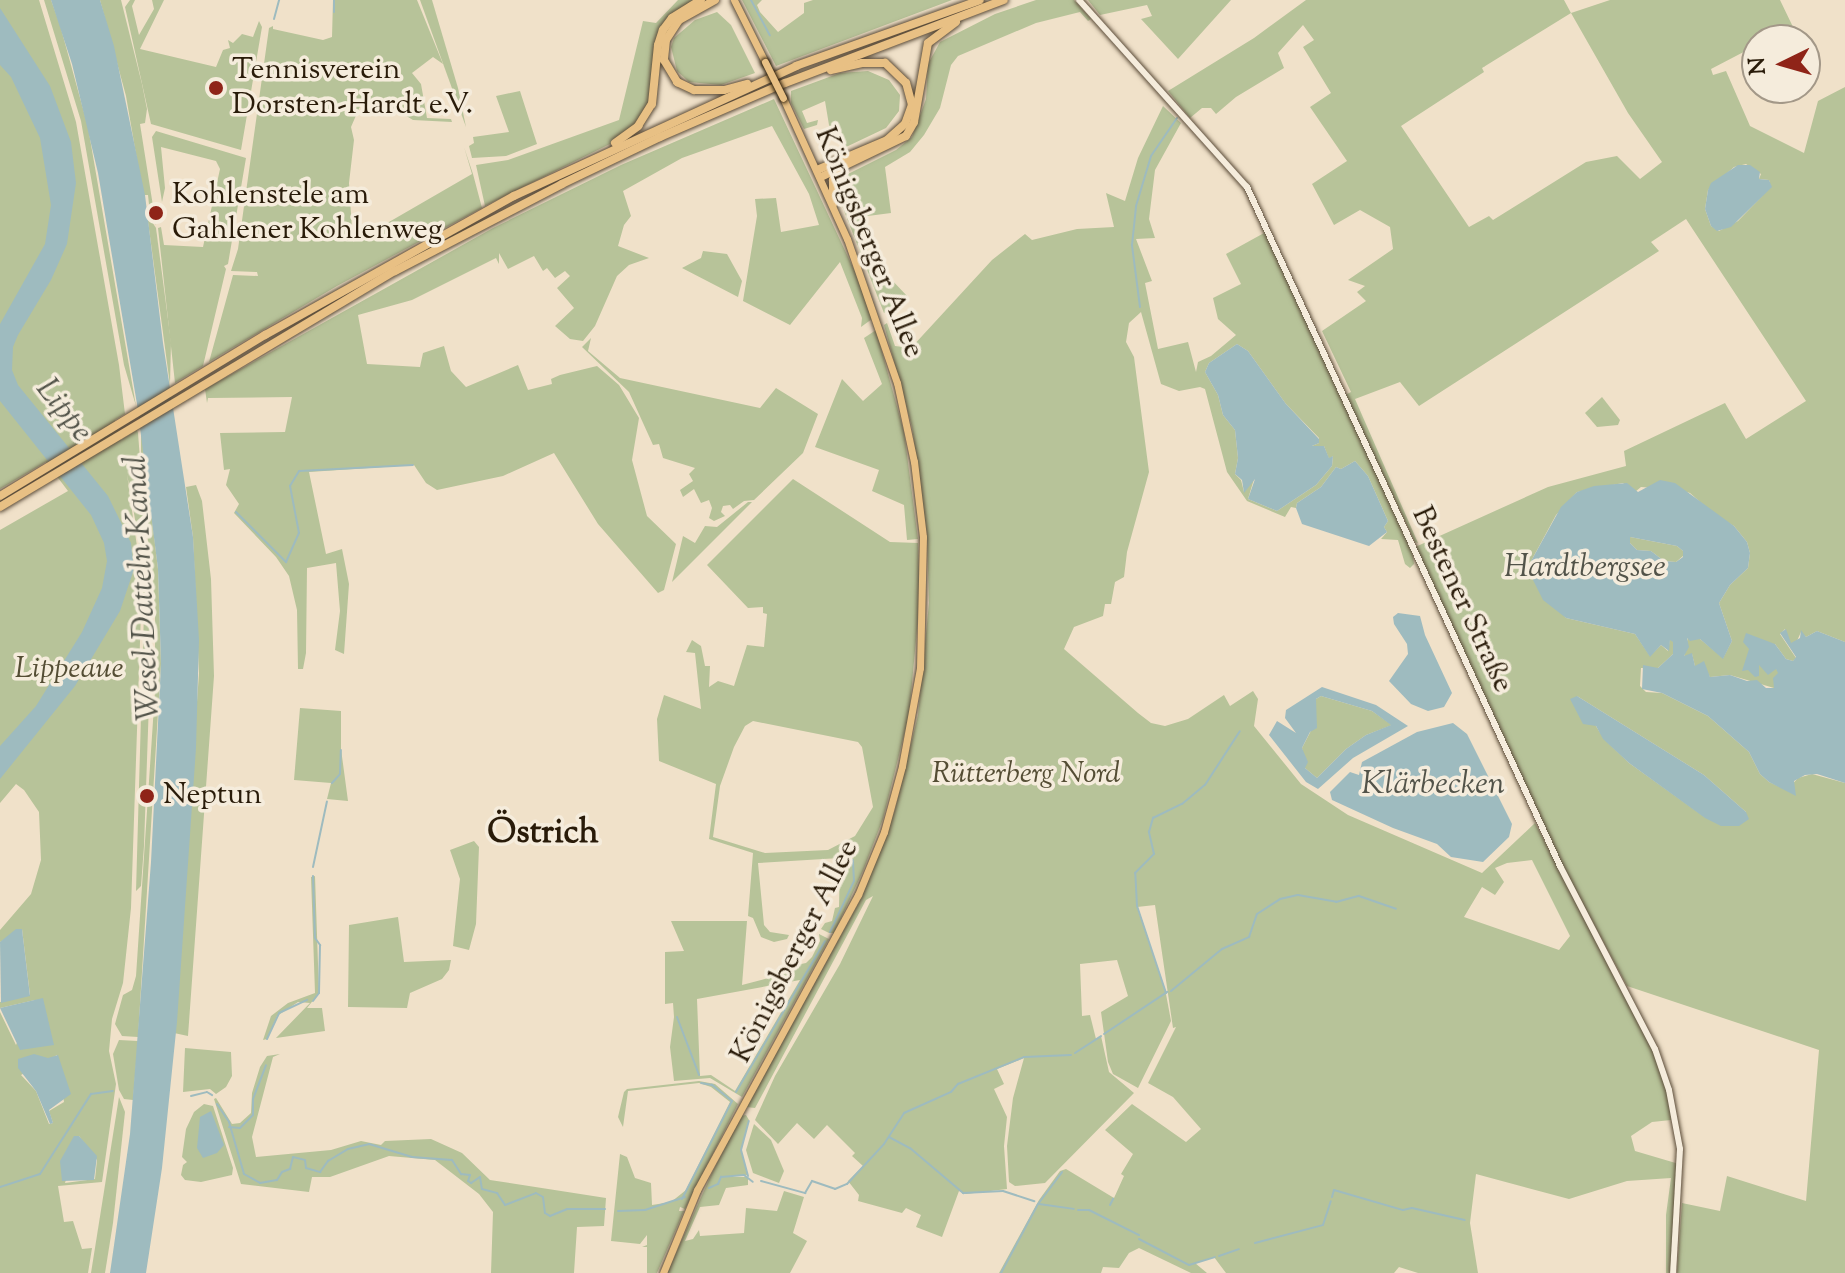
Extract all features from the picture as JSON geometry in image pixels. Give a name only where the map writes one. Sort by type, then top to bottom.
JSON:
[{"type":"highway","points":[[554,177],[638,126],[652,104],[658,45],[663,30],[672,18],[701,0]]},
{"type":"highway","points":[[715,0],[679,20],[668,33],[664,60],[677,82],[694,90],[724,90],[980,0]]},
{"type":"highway","points":[[0,496],[28,485],[460,236],[660,137],[785,83],[1007,0]]},
{"type":"highway","points":[[819,174],[840,169],[888,147],[911,129],[919,102],[924,53],[936,34],[1007,0]]},
{"type":"highway","points":[[785,83],[794,84],[830,70],[873,62],[893,68],[906,83],[912,105],[910,116],[898,132],[819,174]]},
{"type":"highway","points":[[0,507],[28,485],[224,359],[446,232],[554,177],[796,66]]},
{"type":"highway","points":[[833,204],[833,180],[840,169]]},
{"type":"main road","name":"Königsberger Allee","points":[[663,1273],[697,1190],[858,895],[884,832],[911,727],[920,668],[924,602],[917,485],[897,383],[868,294],[833,204],[734,0]]},
{"type":"street","name":"Bestener Straße","points":[[1079,0],[1247,187],[1560,866],[1661,1061],[1680,1149],[1673,1273]]},
{"type":"green space","name":"Lippeaue","points":[[0,0],[39,0],[76,122],[119,365],[125,414],[115,420],[121,440],[137,430],[138,433],[152,616],[144,846],[141,886],[136,891],[144,611],[141,553],[127,474],[138,554],[141,612],[131,908],[123,983],[112,1019],[109,1051],[116,1084],[102,1182],[58,1186],[64,1222],[73,1221],[82,1249],[92,1248],[88,1273],[0,1273],[0,1012],[16,1045],[35,1000],[0,1008],[0,1002],[30,995],[22,929],[0,942],[0,930],[31,894],[41,860],[39,812],[24,790],[16,784],[0,803],[0,530],[68,491],[46,462],[0,489]],"holes":[[[57,1055],[64,1102],[49,1111],[53,1123],[49,1124],[36,1091],[21,1075]],[[79,1136],[97,1160],[95,1179],[65,1183]]]},
{"type":"green space","points":[[44,0],[51,0],[60,25],[88,127],[136,406],[124,365],[81,121]]},
{"type":"green space","points":[[100,0],[121,0],[142,84],[147,109],[145,123],[140,124],[156,225],[150,214],[148,195],[143,195],[126,96]]},
{"type":"green space","points":[[130,0],[135,0],[132,6],[139,35],[154,9],[152,0],[164,0],[140,49],[216,67],[223,50],[230,48],[228,40],[233,43],[242,34],[253,37],[259,21],[262,27],[241,150],[151,124],[125,7]]},
{"type":"green space","points":[[333,0],[417,0],[443,64],[433,57],[412,73],[421,84],[427,118],[451,119],[452,122],[413,120],[380,100],[361,104],[351,127],[354,140],[349,183],[352,229],[389,222],[472,174],[464,147],[473,174],[482,208],[337,286],[209,362],[233,275],[258,276],[257,272],[231,271],[238,249],[269,28],[273,26],[273,29],[323,40],[332,37]]},
{"type":"green space","points":[[420,0],[432,0],[466,127]]},
{"type":"green space","points":[[678,0],[695,0],[670,16],[649,102],[637,125],[616,141],[485,206],[476,165],[508,160],[619,120],[643,21],[656,23]]},
{"type":"green space","points":[[742,0],[762,0],[757,5],[760,12],[778,32],[804,13],[804,3],[813,0],[952,0],[776,66]]},
{"type":"green space","points":[[1036,0],[1074,0],[1091,19],[1088,21],[1080,12],[1036,23],[958,56],[951,65],[940,108],[924,135],[910,152],[885,167],[891,213],[860,217],[869,256],[908,297],[884,313],[841,203],[838,179],[896,150],[912,137],[926,99],[928,64],[940,42],[995,14]]},
{"type":"green space","points":[[1088,0],[1231,0],[1178,59],[1141,19],[1152,16],[1147,5],[1100,15]]},
{"type":"green space","points":[[1306,0],[1564,0],[1571,13],[1610,0],[1780,0],[1792,24],[1741,24],[1741,53],[1711,69],[1713,75],[1726,71],[1750,126],[1804,153],[1817,104],[1845,87],[1845,642],[1817,631],[1806,637],[1801,632],[1796,643],[1790,643],[1785,629],[1780,634],[1796,658],[1793,661],[1786,659],[1775,644],[1749,649],[1763,668],[1776,668],[1779,673],[1774,688],[1730,675],[1710,677],[1706,670],[1695,666],[1692,654],[1684,657],[1688,637],[1700,639],[1723,658],[1732,641],[1719,603],[1730,585],[1748,568],[1750,553],[1747,542],[1734,526],[1715,515],[1690,493],[1680,490],[1641,487],[1635,492],[1623,483],[1577,492],[1556,515],[1530,563],[1531,576],[1566,618],[1635,634],[1650,656],[1661,645],[1668,651],[1670,639],[1674,642],[1673,654],[1658,668],[1641,668],[1640,686],[1646,692],[1662,693],[1708,716],[1749,752],[1760,774],[1769,782],[1787,790],[1798,778],[1812,774],[1845,783],[1845,1273],[1677,1273],[1682,1203],[1720,1211],[1727,1176],[1806,1201],[1819,1050],[1627,986],[1551,844],[1413,548],[1548,487],[1626,466],[1624,451],[1725,403],[1746,439],[1806,401],[1686,219],[1651,242],[1659,251],[1419,406],[1400,382],[1355,399],[1418,543],[1415,542],[1345,395],[1351,392],[1322,331],[1366,301],[1357,292],[1365,286],[1348,280],[1393,249],[1390,227],[1360,210],[1334,225],[1312,184],[1347,161],[1310,107],[1331,93],[1303,47],[1314,40],[1303,25],[1278,53],[1284,68],[1236,97],[1216,114],[1211,108],[1202,108],[1190,118],[1168,91],[1254,38]],"holes":[[[1571,13],[1628,113],[1662,162],[1640,179],[1617,156],[1586,162],[1493,220],[1489,216],[1469,227],[1401,126],[1484,72],[1482,68]],[[1746,164],[1761,174],[1759,179],[1769,180],[1771,187],[1738,221],[1719,231],[1711,226],[1705,209],[1708,190],[1734,167]],[[1577,696],[1704,775],[1746,812],[1706,818],[1629,763],[1604,739]]]},
{"type":"green space","points":[[717,12],[731,25],[755,73],[721,85],[689,82],[677,71],[671,47],[674,38],[695,20]]},
{"type":"green space","points":[[868,71],[889,80],[900,95],[899,111],[886,128],[844,148],[829,125],[825,101],[802,111],[807,123],[818,120],[817,125],[804,129],[791,103],[791,91],[840,73]]},
{"type":"green space","points":[[520,91],[537,144],[506,156],[472,158],[469,146],[474,143],[473,137],[509,132],[496,96]]},
{"type":"green space","points":[[774,99],[857,276],[872,319],[861,327],[862,318],[840,262],[790,325],[743,301],[757,216],[755,199],[776,198],[781,232],[819,225],[809,194],[772,126],[682,158],[623,191],[631,216],[624,225],[618,246],[649,258],[629,265],[617,276],[595,326],[583,341],[570,339],[555,326],[574,308],[557,288],[570,276],[565,271],[555,278],[547,268],[543,271],[534,256],[508,269],[499,253],[499,264],[496,258],[412,300],[358,315],[367,364],[420,367],[423,353],[444,346],[451,371],[466,387],[518,365],[528,390],[552,384],[551,379],[560,375],[597,366],[619,385],[639,418],[632,460],[647,516],[676,544],[664,590],[658,593],[598,524],[554,453],[503,476],[437,490],[426,483],[414,465],[309,472],[326,554],[342,549],[349,584],[344,654],[335,650],[340,611],[336,563],[307,568],[306,653],[303,669],[298,669],[297,610],[289,576],[276,557],[234,513],[239,504],[226,485],[230,469],[224,470],[220,433],[285,432],[292,397],[208,398],[207,403],[205,389],[493,228],[621,165]]},
{"type":"green space","name":"Rütterberg Nord","points":[[1163,106],[1181,123],[1155,170],[1149,219],[1155,238],[1136,239],[1152,281],[1145,283],[1158,349],[1188,342],[1196,372],[1198,362],[1211,356],[1236,335],[1218,319],[1213,298],[1241,284],[1226,254],[1264,233],[1256,211],[1412,550],[1414,564],[1410,568],[1405,564],[1398,540],[1381,539],[1387,532],[1384,527],[1388,521],[1368,476],[1355,461],[1341,469],[1336,467],[1321,487],[1297,503],[1296,508],[1291,507],[1285,517],[1247,501],[1227,472],[1205,389],[1179,391],[1161,384],[1141,312],[1129,323],[1126,342],[1134,357],[1149,472],[1127,552],[1124,577],[1115,582],[1111,604],[1105,604],[1103,616],[1074,627],[1064,649],[1151,723],[1165,726],[1188,719],[1224,695],[1230,706],[1253,691],[1258,699],[1254,726],[1301,784],[1348,815],[1482,873],[1535,823],[1654,1050],[1668,1090],[1671,1120],[1652,1122],[1631,1136],[1635,1151],[1679,1164],[1672,1273],[1666,1273],[1666,1215],[1671,1178],[1627,1181],[1569,1199],[1476,1174],[1470,1223],[1478,1273],[1418,1273],[1399,1267],[1394,1273],[1226,1273],[1214,1257],[1195,1263],[1207,1273],[1191,1273],[1139,1248],[1129,1253],[1119,1268],[1103,1267],[1101,1273],[999,1273],[1039,1200],[1060,1171],[1066,1169],[1114,1198],[1124,1176],[1121,1174],[1133,1154],[1105,1130],[1132,1104],[1186,1142],[1201,1129],[1173,1097],[1148,1083],[1176,1027],[1173,1028],[1155,905],[1137,907],[1166,994],[1171,1021],[1138,1088],[1113,1074],[1108,1062],[1101,1012],[1128,996],[1117,960],[1080,964],[1082,1016],[1090,1015],[1096,1039],[1101,1036],[1109,1072],[1134,1093],[1045,1183],[1015,1186],[1009,1182],[1007,1146],[1013,1098],[1024,1058],[997,1069],[1004,1084],[994,1089],[1007,1117],[1004,1146],[1007,1189],[966,1194],[959,1191],[942,1237],[916,1227],[921,1215],[906,1208],[902,1213],[858,1201],[859,1195],[848,1181],[863,1166],[852,1156],[855,1153],[827,1125],[814,1139],[797,1123],[778,1144],[755,1120],[775,1076],[840,964],[873,896],[866,900],[755,1108],[746,1107],[862,897],[895,810],[918,715],[929,603],[927,536],[912,427],[884,325],[887,323],[895,346],[911,348],[992,260],[1025,234],[1032,240],[1077,229],[1114,227],[1106,193],[1125,201],[1138,158]],"holes":[[[1237,344],[1248,351],[1286,404],[1319,438],[1319,443],[1312,446],[1324,446],[1329,459],[1333,456],[1332,466],[1316,485],[1277,511],[1248,499],[1254,479],[1244,492],[1241,480],[1235,474],[1238,458],[1235,430],[1223,415],[1218,395],[1205,372],[1209,363]],[[1532,860],[1570,936],[1559,950],[1464,917],[1482,887],[1495,895],[1504,882],[1495,868]]]},
{"type":"green space","points":[[156,131],[246,158],[228,264],[224,266],[226,269],[203,366],[175,383],[158,228],[161,227],[164,245],[203,247],[220,169],[216,161],[161,147],[165,188],[162,202],[152,137]]},
{"type":"green space","points":[[147,214],[156,228],[171,342],[170,385]]},
{"type":"green space","points":[[703,251],[727,254],[742,281],[738,297],[682,268],[701,258]]},
{"type":"green space","points":[[876,330],[904,432],[918,539],[907,540],[904,505],[872,491],[879,470],[815,447],[842,379],[863,401],[882,384],[864,338]]},
{"type":"green space","points":[[591,338],[588,351],[620,378],[760,408],[776,388],[818,414],[803,453],[754,500],[744,501],[733,509],[730,505],[723,506],[721,512],[725,516],[714,521],[709,518],[712,508],[709,500],[701,503],[694,489],[683,497],[680,490],[693,481],[689,474],[695,468],[663,458],[659,444],[653,445],[629,392],[582,347]]},
{"type":"green space","points":[[1602,397],[1620,420],[1618,425],[1597,427],[1585,413]]},
{"type":"green space","points":[[141,428],[158,569],[161,664],[138,1037],[122,1036],[115,1024],[123,995],[132,990],[136,976],[155,691],[155,610],[141,472]]},
{"type":"green space","points":[[793,479],[890,542],[918,543],[920,597],[909,715],[883,819],[834,933],[821,929],[825,923],[832,921],[835,908],[839,907],[840,858],[758,863],[764,925],[770,932],[789,935],[787,939],[774,942],[761,937],[753,918],[748,916],[753,853],[709,839],[716,784],[659,761],[657,719],[664,695],[701,709],[695,653],[686,652],[692,640],[701,646],[705,666],[710,666],[709,687],[718,681],[734,686],[747,645],[764,647],[767,614],[763,613],[763,607],[748,608],[707,565]],"holes":[[[753,721],[858,742],[862,747],[873,807],[855,836],[828,850],[765,853],[713,837],[720,786],[745,726]]]},
{"type":"green space","points":[[196,485],[202,501],[211,579],[214,676],[188,1036],[174,1033],[199,673],[193,537],[186,487]]},
{"type":"green space","points":[[752,502],[672,582],[683,536],[695,543],[705,526],[717,527]]},
{"type":"green space","points":[[1630,537],[1677,546],[1683,551],[1683,556],[1676,562],[1664,561],[1651,551],[1637,550],[1630,543]]},
{"type":"green space","points":[[1321,696],[1372,711],[1392,725],[1366,735],[1346,749],[1317,778],[1305,768],[1302,748],[1315,723],[1316,699]]},
{"type":"green space","points":[[300,708],[341,711],[341,749],[348,801],[327,799],[331,783],[294,780]]},
{"type":"green space","points":[[474,841],[479,847],[476,924],[469,950],[453,946],[460,879],[450,850]]},
{"type":"green space","points":[[315,876],[319,993],[307,1008],[322,1008],[325,1031],[276,1038],[310,1003],[298,1002],[277,1016],[267,1039],[263,1040],[271,1016],[288,1003],[315,993],[311,877]]},
{"type":"green space","points":[[398,917],[404,962],[451,960],[449,970],[442,979],[410,993],[407,1008],[348,1007],[349,925]]},
{"type":"green space","points":[[671,921],[747,921],[742,985],[791,972],[791,966],[806,963],[812,957],[820,941],[819,934],[829,939],[742,1097],[710,1078],[674,1081],[670,1047],[674,1017],[673,1003],[665,1004],[665,952],[684,951]],"holes":[[[800,980],[735,1091],[711,1075],[700,1076],[697,999]]]},
{"type":"green space","points":[[119,1040],[138,1041],[133,1100],[124,1099],[119,1090],[113,1054]]},
{"type":"green space","points":[[185,1048],[231,1052],[232,1076],[226,1087],[216,1094],[210,1089],[183,1092]]},
{"type":"green space","points":[[280,1054],[273,1057],[252,1137],[256,1157],[331,1150],[361,1141],[381,1145],[385,1141],[431,1139],[462,1153],[490,1180],[606,1198],[604,1226],[577,1227],[574,1273],[491,1273],[493,1212],[479,1194],[435,1160],[389,1156],[330,1177],[312,1177],[309,1192],[241,1184],[214,1099],[232,1124],[240,1123],[251,1113],[252,1093],[260,1067],[267,1056]]},
{"type":"green space","points":[[699,1081],[715,1084],[738,1104],[685,1209],[680,1207],[679,1211],[684,1211],[657,1273],[647,1273],[647,1247],[642,1247],[647,1245],[647,1235],[640,1244],[611,1241],[620,1154],[627,1157],[635,1178],[651,1183],[652,1205],[671,1202],[686,1190],[730,1102],[711,1087],[699,1083],[628,1091],[623,1127],[618,1117],[624,1092],[627,1089]]},
{"type":"green space","points":[[119,1097],[125,1112],[113,1223],[105,1273],[91,1273]]},
{"type":"green space","points":[[204,1104],[213,1106],[233,1168],[232,1175],[201,1182],[185,1180],[181,1175],[187,1162],[182,1157],[186,1129],[194,1112]]},
{"type":"green space","points":[[746,1115],[749,1120],[741,1150],[748,1175],[721,1177],[748,1177],[748,1185],[726,1188],[719,1205],[700,1207],[685,1241],[693,1239],[699,1230],[700,1236],[744,1233],[746,1208],[777,1211],[784,1191],[804,1197],[793,1233],[807,1241],[790,1273],[667,1273],[712,1173],[741,1116]]},
{"type":"green space","points":[[754,1124],[771,1140],[784,1171],[779,1183],[753,1173],[746,1150]]},
{"type":"water","points":[[51,0],[100,0],[114,46],[145,195],[163,343],[193,537],[199,640],[196,748],[177,1022],[162,1168],[146,1273],[110,1273],[130,1134],[151,862],[161,664],[158,569],[137,404],[98,173],[72,64]]},
{"type":"water","points":[[0,8],[50,86],[71,142],[76,183],[67,244],[51,280],[18,335],[13,347],[12,370],[18,385],[108,496],[131,543],[134,569],[120,611],[75,686],[0,779],[0,746],[36,706],[82,632],[102,588],[107,561],[104,543],[91,515],[0,401],[0,324],[45,244],[51,205],[40,138],[11,77],[0,65]]},
{"type":"water","points":[[1738,165],[1750,165],[1760,172],[1759,179],[1769,180],[1772,187],[1731,227],[1717,231],[1711,226],[1705,209],[1708,190],[1711,183]]},
{"type":"water","points":[[1237,344],[1248,351],[1286,404],[1319,439],[1319,443],[1312,446],[1324,446],[1329,458],[1333,456],[1332,466],[1316,485],[1277,511],[1248,499],[1255,479],[1244,493],[1242,480],[1235,474],[1238,458],[1235,430],[1223,415],[1218,395],[1205,372],[1209,363]]},
{"type":"water","points":[[1355,461],[1368,476],[1388,521],[1384,527],[1387,532],[1369,546],[1302,524],[1296,508],[1297,503],[1321,487],[1336,467],[1341,469]]},
{"type":"water","name":"Hardtbergsee","points":[[1660,480],[1675,483],[1734,526],[1747,542],[1750,553],[1748,568],[1730,585],[1719,603],[1732,641],[1723,659],[1700,639],[1690,641],[1687,638],[1689,647],[1684,656],[1692,653],[1695,666],[1704,661],[1710,677],[1730,675],[1747,681],[1757,680],[1766,688],[1774,688],[1773,678],[1778,673],[1776,669],[1768,675],[1759,665],[1759,676],[1755,677],[1748,670],[1742,671],[1749,649],[1743,642],[1746,633],[1775,644],[1786,659],[1793,661],[1796,657],[1780,633],[1786,629],[1791,643],[1800,638],[1801,630],[1806,637],[1817,631],[1845,642],[1845,783],[1817,774],[1805,775],[1794,781],[1796,796],[1769,782],[1760,774],[1749,752],[1708,716],[1662,693],[1642,689],[1643,665],[1658,668],[1673,654],[1673,642],[1670,640],[1669,651],[1661,645],[1650,657],[1635,634],[1566,618],[1543,600],[1531,576],[1530,563],[1561,507],[1577,492],[1594,486],[1627,483],[1638,492]],"holes":[[[1630,537],[1677,546],[1683,551],[1683,557],[1676,562],[1664,561],[1651,551],[1637,550],[1630,543]]]},
{"type":"water","points":[[1398,613],[1420,616],[1425,635],[1452,693],[1444,707],[1428,711],[1411,704],[1389,681],[1408,654],[1407,644],[1394,624],[1393,617]]},
{"type":"water","name":"Klärbecken","points":[[1322,687],[1376,705],[1408,726],[1353,758],[1318,789],[1306,782],[1269,735],[1277,721],[1296,733],[1285,718],[1286,710]],"holes":[[[1321,696],[1372,711],[1391,725],[1366,735],[1346,749],[1317,778],[1305,768],[1308,762],[1302,748],[1310,732],[1317,728],[1316,699]]]},
{"type":"water","points":[[1577,696],[1704,775],[1746,812],[1749,819],[1739,826],[1721,826],[1705,818],[1629,763],[1603,739],[1596,726],[1583,724],[1570,699]]},
{"type":"water","name":"Klärbecken","points":[[1453,723],[1467,734],[1512,824],[1509,837],[1483,862],[1451,857],[1437,844],[1332,800],[1330,792],[1350,772],[1359,775],[1362,762],[1417,732]]},
{"type":"water","points":[[16,929],[22,929],[30,996],[1,1003],[0,942]]},
{"type":"water","points":[[43,998],[54,1045],[20,1050],[0,1008]]},
{"type":"water","points":[[34,1054],[48,1058],[58,1055],[71,1094],[49,1110],[53,1123],[50,1124],[36,1091],[18,1068],[18,1059]]},
{"type":"water","points":[[211,1111],[224,1145],[217,1153],[203,1158],[197,1148],[200,1117]]},
{"type":"water","points":[[74,1136],[79,1136],[97,1156],[94,1180],[62,1181],[60,1161]]},
{"type":"waterway","points":[[274,19],[279,0]]},
{"type":"waterway","points":[[334,0],[334,12]]},
{"type":"waterway","points":[[751,0],[770,35]]},
{"type":"waterway","points":[[1140,307],[1132,245],[1136,206],[1151,156],[1177,118]]},
{"type":"waterway","points":[[236,512],[286,562],[299,533],[290,486],[299,471],[413,465]]},
{"type":"waterway","points":[[1166,993],[1137,906],[1135,873],[1154,854],[1149,832],[1153,818],[1182,804],[1205,785],[1240,731]]},
{"type":"waterway","points":[[332,783],[340,774],[341,750]]},
{"type":"waterway","points":[[313,867],[327,801]]},
{"type":"waterway","points":[[830,932],[854,881],[853,860]]},
{"type":"waterway","points":[[313,876],[315,938],[320,945],[319,993],[313,1001]]},
{"type":"waterway","points":[[1171,991],[1222,949],[1249,937],[1257,914],[1280,899],[1298,895],[1336,902],[1359,896],[1396,909]]},
{"type":"waterway","points":[[736,1092],[825,941]]},
{"type":"waterway","points":[[1104,1034],[1167,992]]},
{"type":"waterway","points":[[267,1039],[279,1013],[307,1000]]},
{"type":"waterway","points":[[677,1017],[699,1075]]},
{"type":"waterway","points":[[1075,1053],[1101,1036]]},
{"type":"waterway","points":[[761,1181],[805,1193],[812,1181],[835,1189],[847,1184],[884,1144],[904,1113],[951,1092],[958,1084],[1024,1057],[1071,1055]]},
{"type":"waterway","points":[[229,1127],[240,1128],[253,1115],[253,1099],[266,1065]]},
{"type":"waterway","points":[[682,1199],[732,1101],[712,1085],[701,1083]]},
{"type":"waterway","points":[[0,1187],[40,1174],[91,1094],[113,1091]]},
{"type":"waterway","points":[[191,1096],[207,1092],[212,1095]]},
{"type":"waterway","points":[[217,1104],[229,1122],[244,1174],[260,1183],[277,1180],[282,1172],[290,1169],[293,1157],[305,1160],[306,1168],[320,1172],[328,1161],[348,1149],[369,1144],[412,1157],[452,1160],[461,1174],[470,1175],[468,1181],[471,1183],[480,1177],[482,1189],[497,1193],[505,1205],[536,1193],[543,1197],[545,1213],[550,1216],[567,1209],[605,1209]]},
{"type":"waterway","points":[[748,1176],[741,1150],[749,1121]]},
{"type":"waterway","points":[[889,1137],[910,1148],[963,1193],[1003,1191],[1034,1201]]},
{"type":"waterway","points":[[1001,1273],[1038,1204],[1062,1172]]},
{"type":"waterway","points":[[709,1188],[718,1184],[721,1177],[744,1175],[753,1182]]},
{"type":"waterway","points":[[1332,1197],[1334,1190],[1403,1210],[1412,1208],[1465,1220]]},
{"type":"waterway","points":[[618,1211],[645,1210],[685,1197]]},
{"type":"waterway","points":[[1110,1205],[1113,1199]]},
{"type":"waterway","points":[[1255,1243],[1323,1225],[1331,1201]]},
{"type":"waterway","points":[[1039,1204],[1074,1209]]},
{"type":"waterway","points":[[1078,1210],[1089,1210],[1139,1235]]},
{"type":"waterway","points":[[1139,1239],[1189,1265],[1215,1257]]},
{"type":"waterway","points":[[1219,1256],[1239,1249]]},
{"type":"place","name":"Tennisverein Dorsten-Hardt e.V.","points":[[216,88]]},
{"type":"place","name":"Kohlenstele am Gahlener Kohlenweg","points":[[156,213]]},
{"type":"place","name":"Neptun","points":[[147,796]]},
{"type":"district","name":"Östrich","points":[[543,834]]},
{"type":"water label","name":"Lippe","points":[[63,411]]},
{"type":"water label","name":"Wesel-Datteln-Kanal","points":[[144,588]]}]
